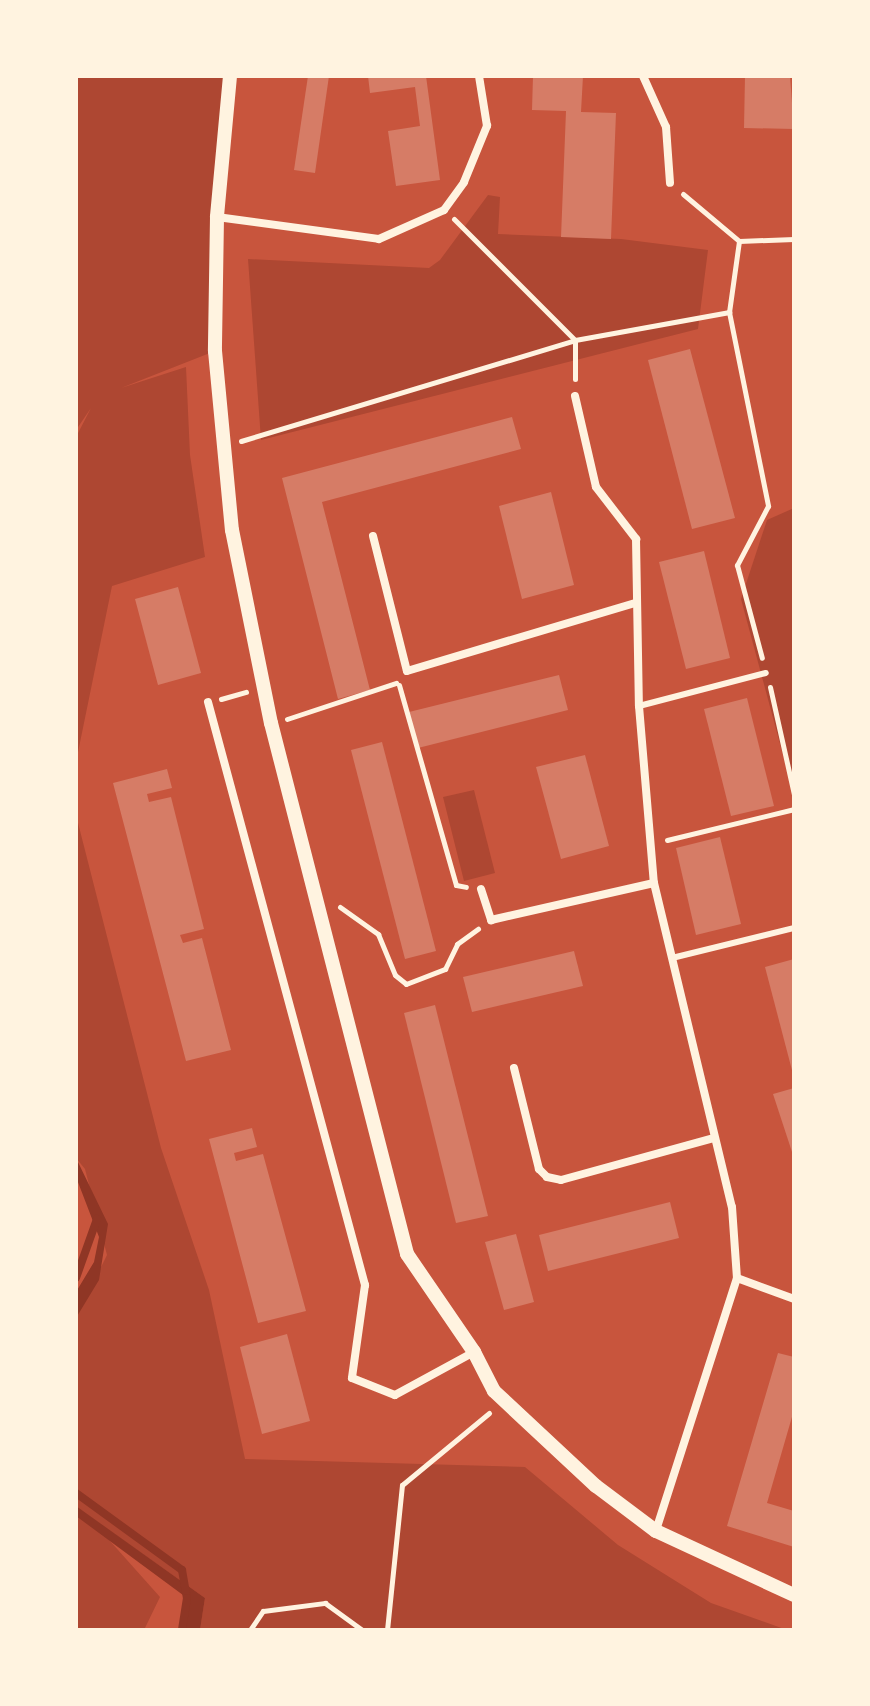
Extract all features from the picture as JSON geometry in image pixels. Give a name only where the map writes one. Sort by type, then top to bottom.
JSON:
[{"type":"street","points":[[230,76],[217,217],[215,351],[221,447],[271,723],[407,1254],[474,1352],[494,1391],[596,1486],[656,1531],[794,1595]]},
{"type":"street","points":[[217,217],[379,239],[444,210],[464,182],[487,126],[479,76]]},
{"type":"street","points":[[643,76],[666,127],[670,183]]},
{"type":"street","points":[[575,396],[596,487],[636,539],[639,706],[654,843],[654,883],[732,1207],[737,1278],[656,1531]]},
{"type":"street","points":[[373,536],[407,671],[635,603]]},
{"type":"street","points":[[208,702],[365,1285],[352,1378],[395,1395],[474,1352]]},
{"type":"street","points":[[481,889],[491,920],[654,883]]},
{"type":"street","points":[[514,1068],[539,1169],[547,1177],[561,1180],[714,1138]]},
{"type":"street","points":[[737,1278],[794,1299]]},
{"type":"lane","points":[[639,706],[766,673]]},
{"type":"lane","points":[[672,958],[794,928]]},
{"type":"path","points":[[670,183],[739,241],[794,239]]},
{"type":"path","points":[[444,210],[575,340],[575,396]]},
{"type":"path","points":[[739,241],[729,312],[768,506],[737,565],[794,794]]},
{"type":"path","points":[[221,447],[575,340],[729,312]]},
{"type":"path","points":[[271,723],[398,682],[407,671]]},
{"type":"path","points":[[398,682],[456,885],[481,889]]},
{"type":"path","points":[[208,702],[263,688]]},
{"type":"path","points":[[654,843],[794,809]]},
{"type":"path","points":[[319,907],[339,907],[378,934],[395,975],[406,984],[445,969],[457,944],[491,920]]},
{"type":"path","points":[[387,1630],[402,1485],[505,1400]]},
{"type":"path","points":[[250,1630],[263,1611],[325,1603],[362,1630]]},
{"type":"shaded area","points":[[76,76],[232,76],[215,351],[121,388],[186,367],[190,455],[205,557],[112,586],[76,762],[76,437],[91,408],[76,430]]},
{"type":"shaded area","points":[[488,195],[500,197],[498,234],[621,239],[708,250],[698,329],[261,440],[248,259],[429,268],[440,260]]},
{"type":"shaded area","points":[[794,508],[794,796],[741,599],[767,520]]},
{"type":"shaded area","points":[[474,790],[495,873],[464,881],[443,797]]},
{"type":"shaded area","points":[[76,815],[161,1148],[209,1290],[245,1459],[525,1467],[618,1545],[711,1603],[787,1630],[200,1630],[205,1598],[85,1513],[160,1597],[144,1630],[76,1630],[76,1318],[107,1255],[85,1169],[76,1158]]},
{"type":"shaded area","points":[[76,1158],[108,1224],[99,1280],[76,1318],[76,1292],[94,1262],[99,1237],[76,1177]]},
{"type":"shaded area","points":[[76,1506],[205,1598],[200,1630],[182,1630],[187,1598],[76,1516]]},
{"type":"building","points":[[308,76],[329,76],[315,173],[294,170]]},
{"type":"building","points":[[368,76],[426,76],[440,180],[396,186],[388,131],[420,126],[415,87],[370,93]]},
{"type":"building","points":[[533,76],[583,76],[581,112],[616,113],[611,239],[561,237],[566,111],[532,110]]},
{"type":"building","points":[[745,76],[790,76],[794,129],[744,128]]},
{"type":"building","points":[[690,349],[735,518],[692,529],[648,360]]},
{"type":"building","points":[[512,417],[521,449],[322,502],[370,690],[338,699],[282,478]]},
{"type":"building","points":[[551,492],[574,585],[522,599],[499,506]]},
{"type":"building","points":[[704,551],[730,658],[686,669],[659,562]]},
{"type":"building","points":[[178,587],[201,673],[158,685],[135,599]]},
{"type":"building","points":[[559,675],[568,710],[418,748],[409,712]]},
{"type":"building","points":[[747,698],[774,806],[731,816],[704,709]]},
{"type":"building","points":[[382,742],[436,951],[405,959],[351,750]]},
{"type":"building","points":[[585,755],[609,846],[561,859],[536,767]]},
{"type":"building","points":[[167,769],[172,788],[147,794],[149,802],[171,797],[204,929],[180,935],[183,943],[202,938],[231,1050],[186,1061],[113,783]]},
{"type":"building","points":[[720,837],[741,924],[696,935],[676,848]]},
{"type":"building","points":[[574,951],[583,986],[472,1012],[463,977]]},
{"type":"building","points":[[794,959],[794,1074],[793,1074],[765,967]]},
{"type":"building","points":[[435,1005],[488,1216],[456,1223],[404,1013]]},
{"type":"building","points":[[794,1088],[794,1155],[793,1155],[773,1094]]},
{"type":"building","points":[[252,1128],[257,1147],[234,1153],[236,1161],[263,1154],[306,1311],[258,1323],[209,1139]]},
{"type":"building","points":[[670,1202],[679,1238],[548,1271],[539,1235]]},
{"type":"building","points":[[516,1234],[534,1302],[504,1310],[485,1242]]},
{"type":"building","points":[[287,1334],[310,1421],[262,1434],[240,1347]]},
{"type":"building","points":[[778,1353],[794,1357],[794,1410],[767,1503],[794,1511],[794,1547],[727,1526]]},
{"type":"waterway","points":[[76,1278],[97,1219]]},
{"type":"waterway","points":[[76,1493],[182,1570],[187,1598],[182,1630]]}]
